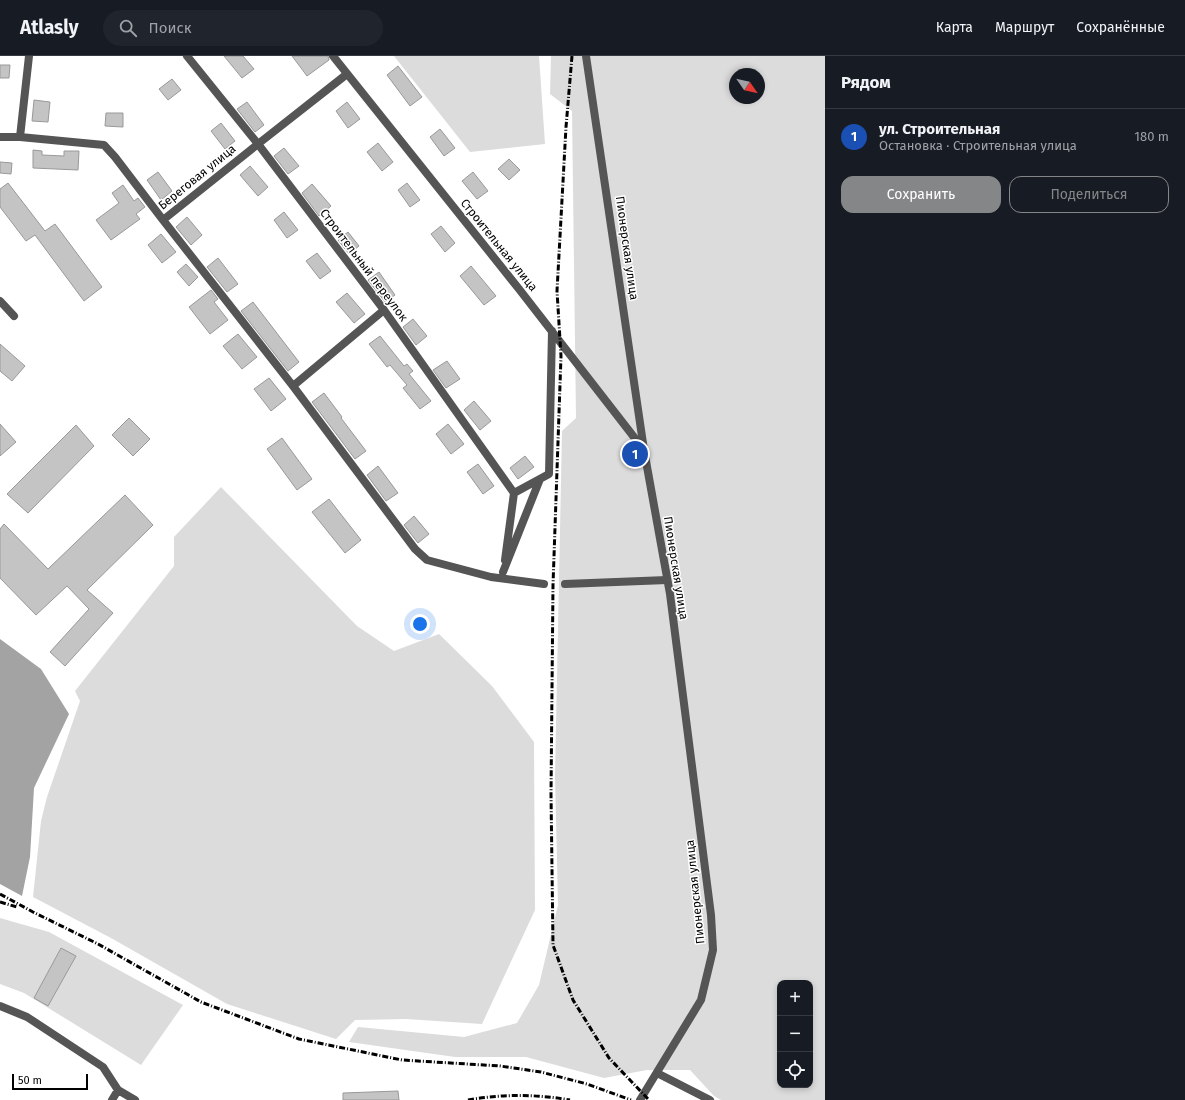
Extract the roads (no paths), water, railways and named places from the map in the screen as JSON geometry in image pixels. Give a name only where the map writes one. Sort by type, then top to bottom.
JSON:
[{"type":"street","points":[[20,137],[29,56]]},
{"type":"street","name":"Строительный переулок","points":[[187,56],[258,144],[384,310],[514,493]]},
{"type":"street","name":"Строительная улица","points":[[333,56],[552,331],[644,450]]},
{"type":"street","name":"Пионерская улица","points":[[586,56],[644,450],[667,580],[711,915],[713,950],[701,1000],[640,1100]]},
{"type":"street","name":"Береговая улица","points":[[0,137],[20,137],[104,145],[115,157],[163,220],[347,74]]},
{"type":"street","points":[[163,220],[293,386],[415,549],[427,560],[491,577],[503,575],[544,584]]},
{"type":"street","points":[[0,301],[14,316]]},
{"type":"street","points":[[293,386],[384,310]]},
{"type":"street","points":[[503,575],[514,493],[549,474],[552,331]]},
{"type":"street","points":[[503,575],[540,479]]},
{"type":"street","points":[[565,584],[667,580]]},
{"type":"street","points":[[0,1006],[27,1017],[103,1067],[118,1090],[135,1100]]},
{"type":"street","points":[[657,1073],[710,1100]]},
{"type":"street","points":[[112,1100],[118,1090]]},
{"type":"railway","points":[[572,56],[566,127],[557,291],[561,356],[553,585],[551,794],[553,945],[573,1000],[609,1058],[649,1100]]},
{"type":"railway","points":[[0,894],[98,944],[201,1002],[299,1039],[402,1060],[500,1066],[541,1072],[587,1084],[631,1100]]},
{"type":"railway","points":[[0,902],[17,907]]},
{"type":"railway","points":[[468,1100],[519,1096],[570,1100]]},
{"type":"place","name":"ул. Строительная","points":[[635,454]]}]
